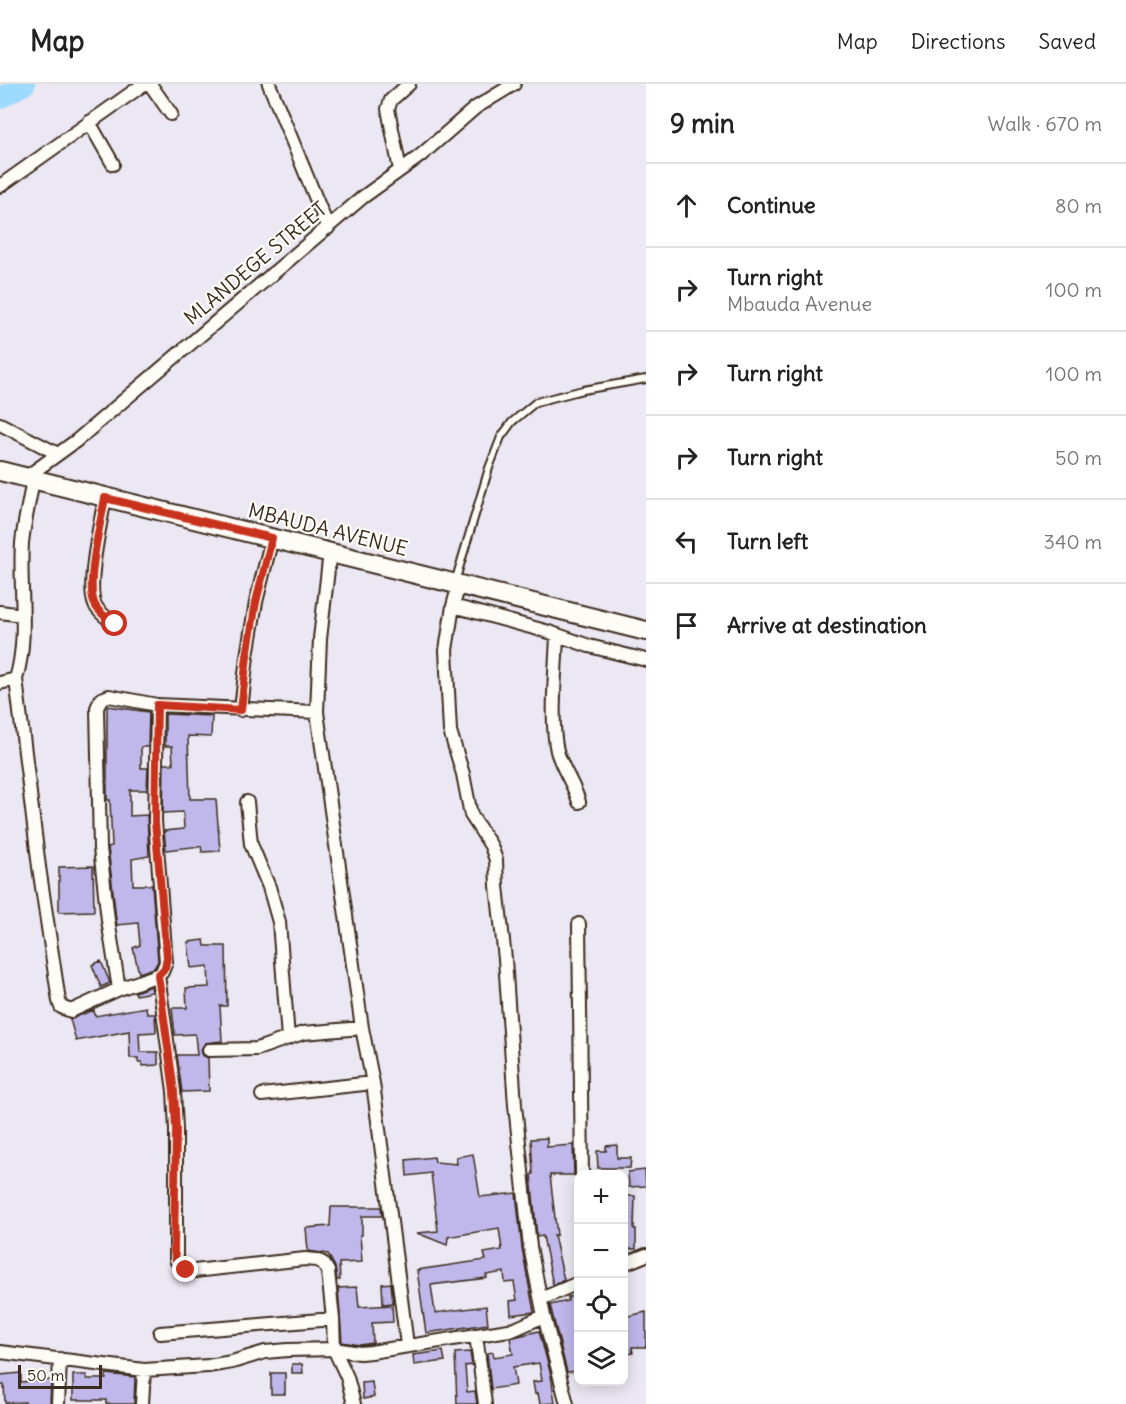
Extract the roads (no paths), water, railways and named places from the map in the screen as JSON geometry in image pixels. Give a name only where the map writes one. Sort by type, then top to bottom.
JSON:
[{"type":"street","points":[[0,186],[144,84]]},
{"type":"street","points":[[150,84],[171,114]]},
{"type":"street","points":[[269,84],[328,228]]},
{"type":"street","points":[[400,170],[388,109],[391,100],[409,84]]},
{"type":"street","name":"MLANDEGE STREET","points":[[29,478],[76,441],[363,197],[420,156],[475,108],[514,84]]},
{"type":"street","points":[[89,122],[113,164]]},
{"type":"street","points":[[0,424],[58,454]]},
{"type":"street","name":"MBAUDA AVENUE","points":[[0,471],[646,631]]},
{"type":"street","points":[[29,478],[22,543],[23,644],[16,679],[39,867],[59,1001],[65,1010],[71,1011],[119,989],[158,975],[165,968],[167,957],[155,822],[157,705]]},
{"type":"street","points":[[105,498],[94,563],[93,593],[94,604],[115,624]]},
{"type":"street","points":[[241,710],[256,602],[272,538]]},
{"type":"street","points":[[330,552],[320,639],[317,712],[362,1028],[373,1083],[407,1346]]},
{"type":"street","points":[[457,583],[446,650],[450,731],[463,774],[471,816],[491,846],[496,860],[522,1184],[530,1246],[544,1316],[567,1404]]},
{"type":"street","points":[[453,606],[589,646],[646,660]]},
{"type":"street","points":[[0,612],[23,615]]},
{"type":"street","points":[[557,635],[556,747],[579,802]]},
{"type":"street","points":[[0,683],[16,679]]},
{"type":"street","points":[[119,989],[100,848],[97,708],[101,699],[109,696],[157,705],[317,712]]},
{"type":"street","points":[[247,802],[251,844],[269,887],[281,929],[288,1038]]},
{"type":"street","points":[[579,924],[582,1170]]},
{"type":"street","points":[[158,975],[171,1058],[174,1101],[176,1260],[186,1270],[195,1271],[294,1260],[317,1260],[323,1263],[327,1271],[334,1349],[347,1377],[354,1404]]},
{"type":"street","points":[[209,1050],[257,1049],[310,1032],[362,1028]]},
{"type":"street","points":[[262,1095],[373,1083]]},
{"type":"street","points":[[628,1262],[646,1255]]},
{"type":"street","points":[[541,1299],[574,1285]]},
{"type":"street","points":[[0,1352],[144,1370],[208,1366],[232,1362],[265,1352],[334,1349],[360,1353],[515,1329],[544,1316]]},
{"type":"street","points":[[160,1333],[333,1319]]},
{"type":"street","points":[[476,1335],[485,1404]]},
{"type":"street","points":[[58,1404],[60,1359]]},
{"type":"street","points":[[141,1404],[144,1370]]},
{"type":"lane","points":[[457,583],[489,468],[501,437],[512,422],[536,402],[583,390],[646,380]]},
{"type":"waterway","points":[[0,98],[25,84]]}]
